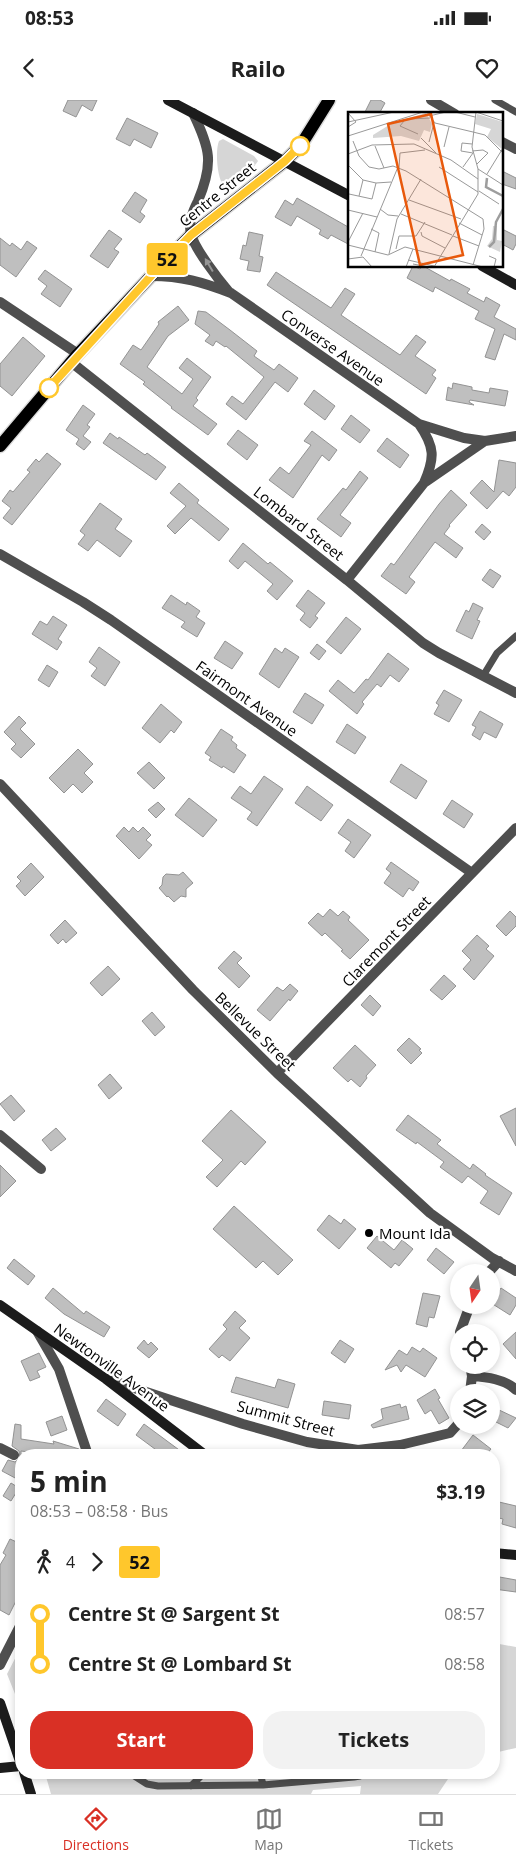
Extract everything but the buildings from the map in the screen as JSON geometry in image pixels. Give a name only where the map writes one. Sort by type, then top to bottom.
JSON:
[{"type":"main road","points":[[168,100],[348,195]]},
{"type":"main road","name":"Centre Street","points":[[0,446],[75,358],[191,235],[285,161],[302,144],[329,100]]},
{"type":"main road","points":[[486,268],[516,284]]},
{"type":"main road","name":"Newtonville Avenue","points":[[0,1305],[106,1379],[196,1449]]},
{"type":"main road","points":[[500,1554],[516,1555]]},
{"type":"main road","points":[[0,1703],[15,1736]]},
{"type":"main road","points":[[0,1768],[15,1766]]},
{"type":"main road","points":[[26,1779],[31,1794]]},
{"type":"street","points":[[431,100],[452,112]]},
{"type":"street","points":[[191,235],[193,211],[206,176],[209,156],[203,133],[193,113]]},
{"type":"street","points":[[504,143],[516,149]]},
{"type":"street","name":"Converse Avenue","points":[[191,235],[215,275],[231,293],[418,424],[464,438],[485,441]]},
{"type":"street","name":"Converse Avenue","points":[[151,276],[193,279],[231,293]]},
{"type":"street","name":"Lombard Street","points":[[0,302],[75,358],[422,643],[516,693]]},
{"type":"street","name":"Converse Avenue","points":[[418,424],[428,438],[433,453],[431,467],[424,483]]},
{"type":"street","points":[[347,580],[424,483],[485,441],[516,436]]},
{"type":"street","name":"Fairmont Avenue","points":[[0,554],[111,620],[472,873]]},
{"type":"street","name":"Bellevue Street","points":[[0,784],[193,990],[277,1073],[430,1213],[499,1261],[516,1270]]},
{"type":"street","name":"Claremont Street","points":[[277,1073],[516,828]]},
{"type":"street","points":[[0,1135],[42,1169]]},
{"type":"street","points":[[496,1264],[499,1261]]},
{"type":"street","points":[[36,1331],[59,1369],[86,1449]]},
{"type":"street","points":[[471,1384],[472,1376],[487,1377],[513,1387],[516,1390]]},
{"type":"street","name":"Summit Street","points":[[106,1379],[243,1424],[307,1442],[352,1449]]},
{"type":"street","name":"Summit Street","points":[[366,1449],[400,1445],[450,1433]]},
{"type":"street","points":[[0,1448],[14,1455]]},
{"type":"street","points":[[0,1665],[15,1636]]},
{"type":"lane","points":[[494,100],[516,112]]},
{"type":"lane","points":[[483,676],[497,653],[516,636]]},
{"type":"lane","points":[[139,1779],[147,1784],[158,1786],[263,1785],[331,1779]]},
{"type":"lane","points":[[190,1786],[198,1779]]},
{"type":"lane","points":[[262,1779],[263,1785]]},
{"type":"shaded area","points":[[223,139],[254,156],[258,161],[243,176],[224,186],[218,171],[217,157],[219,141]]},
{"type":"shaded area","points":[[500,1644],[516,1647],[516,1748],[500,1752]]},
{"type":"shaded area","points":[[15,1659],[15,1694],[7,1674]]},
{"type":"shaded area","points":[[47,1779],[448,1779],[438,1794],[360,1794],[361,1786],[313,1790],[311,1794],[51,1794]]},
{"type":"bus line","name":"52","points":[[49,388],[78,354],[191,235],[285,161],[300,146]]},
{"type":"place","name":"Mount Ida","points":[[369,1233]]}]
